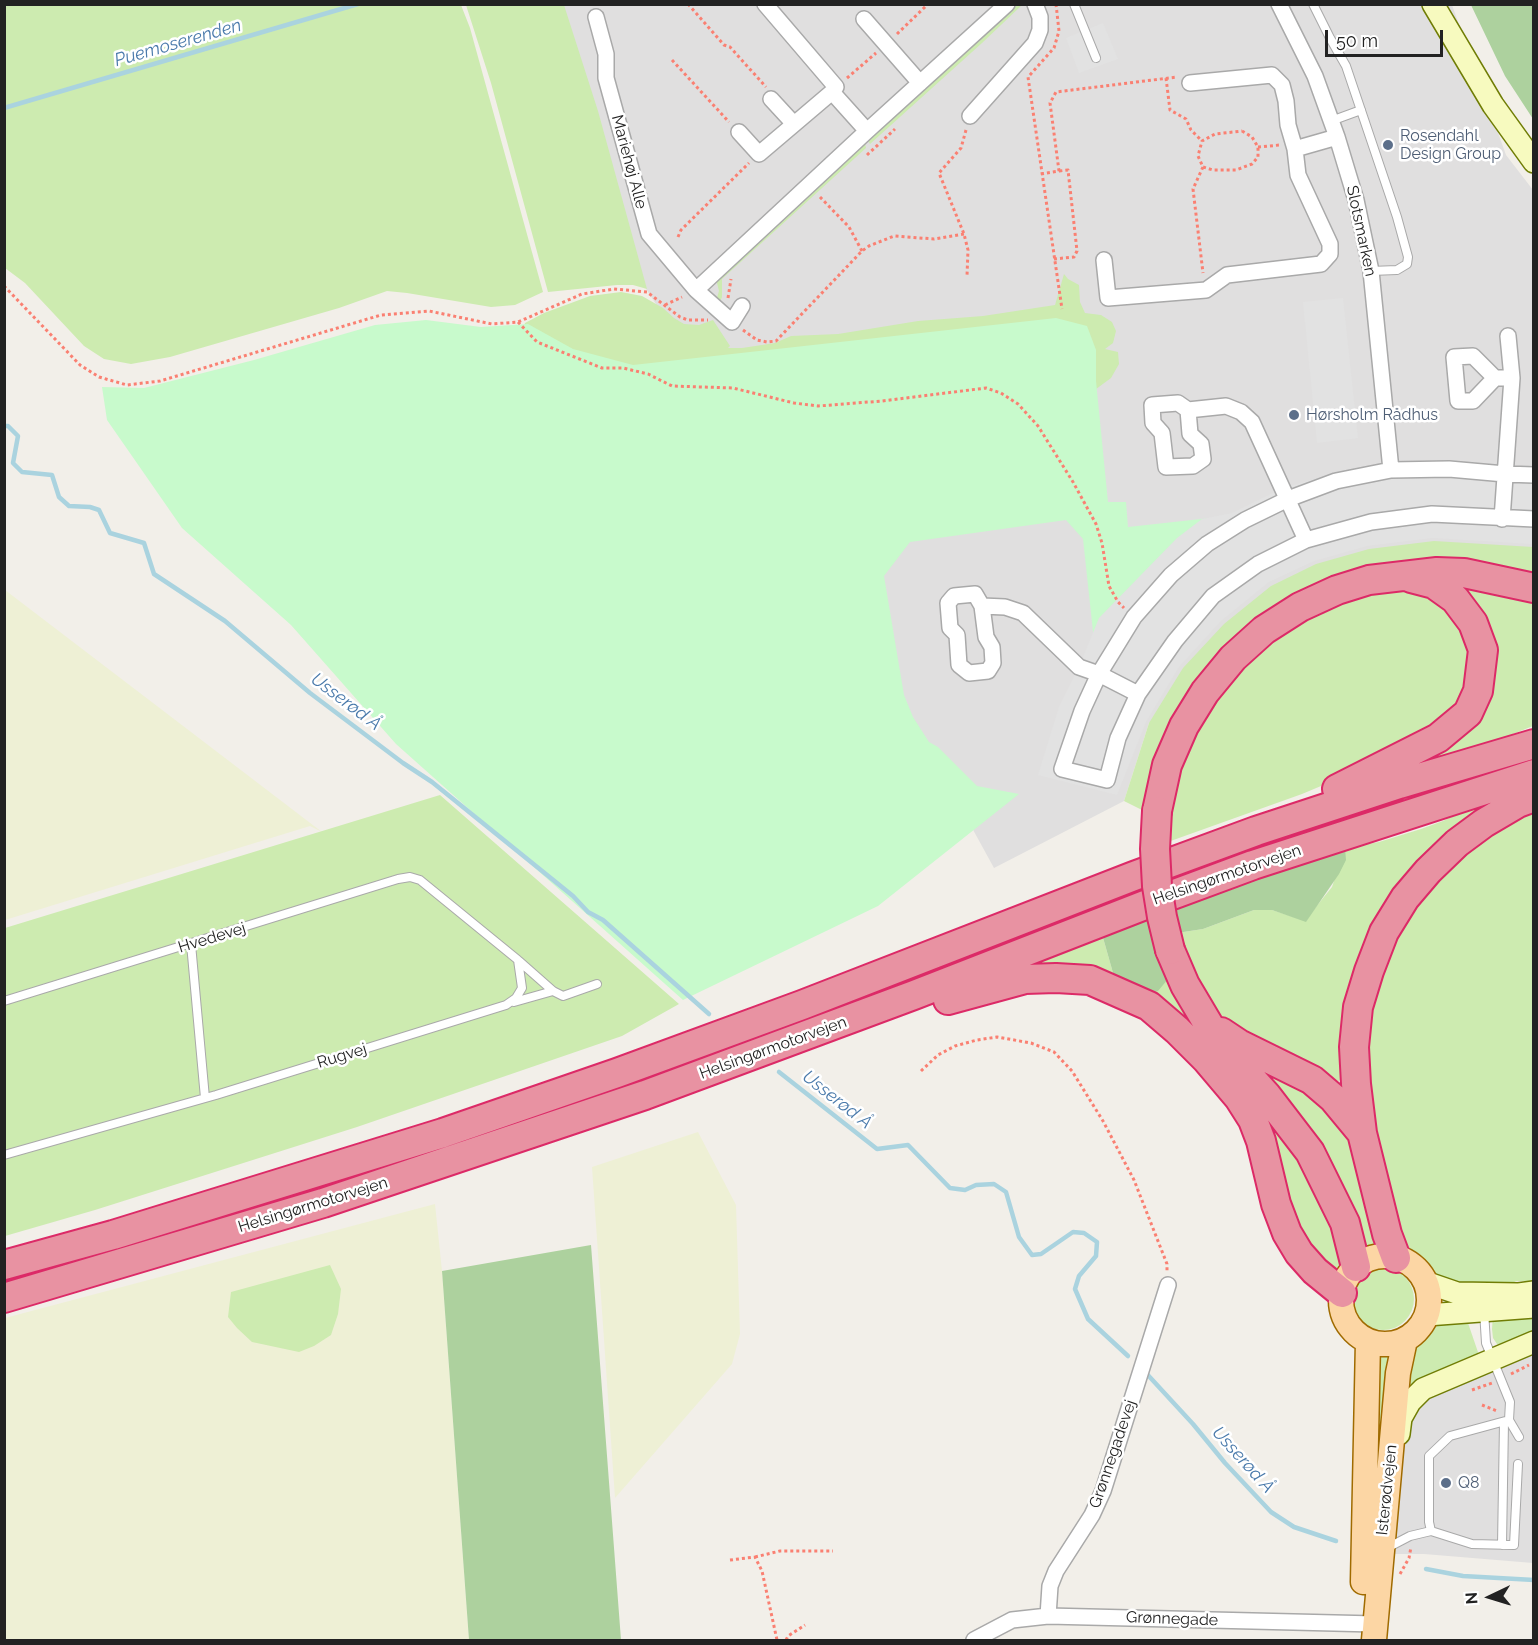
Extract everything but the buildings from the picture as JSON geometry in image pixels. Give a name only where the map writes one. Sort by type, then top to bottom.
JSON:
[{"type":"highway","points":[[1356,1267],[1345,1223],[1310,1152],[1273,1103],[1220,1044],[1185,984],[1170,950],[1156,886],[1155,849],[1157,811],[1167,765],[1184,726],[1205,692],[1233,658],[1264,630],[1300,607],[1337,590],[1369,580],[1437,572],[1464,573],[1533,588]]},
{"type":"highway","points":[[1256,831],[1438,738],[1468,713],[1478,691],[1483,650],[1473,623],[1455,599],[1434,584],[1403,576]]},
{"type":"highway","name":"Helsingørmotorvejen","points":[[4,1265],[113,1235],[443,1133],[606,1077],[802,1005],[1256,831],[1399,784],[1533,744]]},
{"type":"highway","name":"Helsingørmotorvejen","points":[[4,1298],[323,1203],[645,1095],[915,995],[1242,869],[1533,774]]},
{"type":"highway","points":[[1396,1258],[1387,1234],[1362,1133],[1354,1047],[1358,1006],[1384,932],[1405,898],[1428,871],[1457,843],[1484,823],[1533,797]]},
{"type":"highway","points":[[645,1095],[748,1072],[915,1011],[991,987],[1025,979],[1090,980],[1149,1006],[1206,1059],[1239,1098],[1253,1120],[1261,1141],[1276,1203],[1287,1233],[1315,1271],[1342,1293]]},
{"type":"highway","points":[[1200,1012],[1221,1032],[1239,1044],[1312,1080],[1333,1098],[1362,1133]]},
{"type":"main road","points":[[1382,1257],[1396,1258],[1413,1267],[1425,1282],[1428,1293],[1427,1315],[1418,1329],[1405,1340],[1393,1344],[1368,1341],[1356,1333],[1347,1322],[1342,1308],[1342,1293],[1347,1279],[1356,1267],[1368,1260],[1382,1257]]},
{"type":"main road","name":"Isterødvejen","points":[[1368,1633],[1387,1502],[1398,1373],[1405,1340]]},
{"type":"main road","name":"Isterødvejen","points":[[1368,1341],[1368,1633]]},
{"type":"street","points":[[739,132],[759,154],[836,87],[765,4]]},
{"type":"street","points":[[970,116],[1035,43],[1040,30],[1040,17],[1035,4]]},
{"type":"street","name":"Slotsmarken","points":[[1280,4],[1314,76],[1337,137],[1356,200],[1371,271],[1390,470]]},
{"type":"street","points":[[1433,4],[1493,105],[1533,162]]},
{"type":"street","points":[[696,290],[867,130],[1007,5]]},
{"type":"street","name":"Mariehøj Alle","points":[[596,17],[606,54],[606,78],[649,234],[696,290],[726,317]]},
{"type":"street","points":[[864,19],[920,83]]},
{"type":"street","points":[[1104,260],[1108,298],[1206,290],[1227,275],[1321,264],[1330,254],[1330,244],[1299,175],[1282,85],[1272,75],[1190,82]]},
{"type":"street","points":[[832,92],[867,130]]},
{"type":"street","points":[[771,99],[794,124]]},
{"type":"street","points":[[1294,146],[1337,137]]},
{"type":"street","points":[[726,317],[742,306]]},
{"type":"street","points":[[1502,519],[1512,378],[1508,336]]},
{"type":"street","points":[[1495,378],[1512,378]]},
{"type":"street","points":[[1188,410],[1190,434],[1201,444],[1203,459],[1192,466],[1166,467],[1162,434],[1153,423],[1152,405],[1178,403],[1188,410],[1226,406],[1241,412],[1252,422],[1306,540]]},
{"type":"street","points":[[1533,474],[1449,469],[1390,470],[1336,481],[1288,499],[1245,519],[1207,544],[1171,575],[1134,617],[1099,674],[1082,711],[1062,769],[1107,780],[1118,738],[1138,694],[1175,641],[1213,596],[1258,564],[1306,540],[1371,522],[1432,514],[1533,519]]},
{"type":"street","points":[[975,594],[982,606],[986,637],[992,647],[993,663],[988,671],[969,673],[959,666],[957,635],[950,628],[948,603],[954,596],[975,594]]},
{"type":"street","points":[[982,606],[1005,607],[1023,613],[1079,667],[1099,674],[1138,694]]},
{"type":"street","points":[[1425,1282],[1483,1301],[1533,1307]]},
{"type":"street","name":"Grønnegadevej","points":[[1048,1616],[1050,1586],[1056,1571],[1092,1515],[1103,1491],[1168,1285]]},
{"type":"street","points":[[1427,1315],[1483,1301],[1533,1292]]},
{"type":"street","points":[[1387,1502],[1391,1489],[1401,1418],[1410,1402],[1424,1389],[1533,1342]]},
{"type":"street","name":"Grønnegade","points":[[974,1641],[1012,1620],[1048,1616],[1368,1633]]},
{"type":"lane","points":[[1074,4],[1096,58]]},
{"type":"lane","points":[[1313,4],[1329,38],[1346,66],[1397,217],[1407,256],[1407,264],[1397,270],[1371,271]]},
{"type":"lane","points":[[1331,120],[1361,110]]},
{"type":"lane","name":"Hvedevej","points":[[4,1001],[410,877],[420,880],[518,960]]},
{"type":"lane","points":[[191,944],[205,1098]]},
{"type":"lane","points":[[518,960],[553,992]]},
{"type":"lane","points":[[509,1003],[516,998],[522,988],[518,960]]},
{"type":"lane","name":"Rugvej","points":[[4,1155],[205,1098],[509,1003],[553,992],[563,996],[597,984]]},
{"type":"lane","points":[[1483,1301],[1484,1332],[1492,1359],[1510,1402],[1507,1421],[1502,1545]]},
{"type":"lane","points":[[1507,1421],[1519,1437]]},
{"type":"lane","points":[[1431,1531],[1429,1456],[1450,1436],[1507,1421]]},
{"type":"lane","points":[[1381,1552],[1410,1536],[1431,1531],[1472,1544],[1514,1545],[1518,1464]]},
{"type":"path","points":[[688,4],[724,45],[730,47],[771,92],[771,99]]},
{"type":"path","points":[[1056,4],[1059,31],[1054,48],[1028,77],[1062,309]]},
{"type":"path","points":[[672,60],[739,132]]},
{"type":"path","points":[[1059,171],[1050,103],[1056,92],[1176,76],[1190,82]]},
{"type":"path","points":[[1166,78],[1170,110],[1186,119],[1191,130],[1202,141]]},
{"type":"path","points":[[967,276],[968,250],[964,234],[939,173],[961,148],[970,116]]},
{"type":"path","points":[[864,157],[898,125]]},
{"type":"path","points":[[1203,167],[1214,170],[1236,170],[1252,164],[1258,157],[1258,147],[1251,137],[1242,131],[1215,134],[1202,141],[1198,156],[1203,167],[1193,189],[1206,290]]},
{"type":"path","points":[[1258,147],[1294,146]]},
{"type":"path","points":[[678,237],[681,230],[759,154]]},
{"type":"path","points":[[1041,174],[1068,170],[1077,251],[1074,257],[1054,259]]},
{"type":"path","points":[[812,204],[820,197],[849,227],[862,251]]},
{"type":"path","points":[[4,286],[80,365],[99,377],[126,385],[160,381],[381,315],[429,311],[492,324],[518,322],[582,294],[614,289],[647,292],[675,314],[688,320],[726,317],[758,340],[767,342],[776,340],[862,251],[894,236],[934,238],[964,234]]},
{"type":"path","points":[[726,317],[729,280],[738,273]]},
{"type":"path","points":[[518,322],[537,342],[602,368],[623,368],[648,374],[672,386],[733,388],[794,404],[818,406],[882,401],[986,388],[1001,393],[1018,404],[1038,426],[1073,482],[1096,524],[1102,543],[1109,586],[1118,602],[1134,617]]},
{"type":"path","points":[[921,1071],[938,1055],[955,1046],[997,1037],[1031,1043],[1054,1052],[1072,1071],[1103,1121],[1134,1180],[1167,1264],[1168,1285]]},
{"type":"path","points":[[730,1560],[780,1551],[833,1551]]},
{"type":"path","points":[[755,1557],[762,1571],[777,1641]]},
{"type":"path","points":[[786,1641],[788,1636],[805,1625]]},
{"type":"shaded area","points":[[560,4],[1452,5],[1506,155],[1533,190],[1533,547],[1525,548],[1149,723],[1124,801],[994,868],[846,598],[639,278]]},
{"type":"shaded area","points":[[1103,23],[1118,59],[1079,73],[1066,38]]},
{"type":"shaded area","points":[[1343,298],[1358,438],[1317,443],[1303,302]]},
{"type":"shaded area","points":[[1390,463],[1533,469],[1533,544],[1433,538],[1367,546],[1314,561],[1269,582],[1221,621],[1179,667],[1146,722],[1117,795],[1038,775],[1059,707],[1079,667],[1099,618],[1177,538],[1202,519],[1232,513],[1283,488],[1329,475]]},
{"type":"shaded area","points":[[1533,1349],[1533,1563],[1424,1554],[1390,1554],[1409,1410],[1440,1389]]},
{"type":"green space","points":[[4,5],[461,5],[470,28],[543,292],[515,305],[491,307],[387,291],[339,308],[170,357],[131,364],[104,359],[84,346],[25,283],[5,268]]},
{"type":"green space","points":[[466,5],[564,5],[598,111],[647,289],[633,285],[617,285],[548,292],[491,83]]},
{"type":"green space","points":[[1022,5],[870,144],[868,141],[928,86],[1016,6]]},
{"type":"green space","points":[[1471,5],[1533,5],[1533,119],[1505,76]]},
{"type":"green space","points":[[865,143],[866,148],[722,279],[722,297],[719,304],[716,301],[719,291],[716,279]]},
{"type":"green space","points":[[1064,274],[1079,285],[1080,302],[1085,313],[1101,315],[1112,322],[1116,331],[1113,343],[1105,349],[1118,352],[1119,364],[1111,378],[1092,392],[951,389],[606,366],[524,326],[525,323],[544,313],[590,296],[621,292],[642,296],[684,324],[699,325],[713,320],[730,346],[728,348],[742,348],[775,343],[791,336],[838,334],[918,321],[983,316],[1055,305]]},
{"type":"green space","points":[[1056,318],[1087,326],[1096,350],[1096,381],[1108,502],[1126,502],[1128,527],[1210,518],[1094,641],[1083,539],[1066,520],[910,542],[884,576],[904,695],[913,717],[929,742],[938,747],[977,786],[1019,794],[878,906],[683,1000],[396,744],[291,625],[182,528],[107,420],[102,387],[144,388],[254,360],[375,325],[426,320],[481,327],[528,324],[573,349],[633,365]]},
{"type":"green space","points":[[1434,541],[1533,547],[1533,578],[1479,564],[1251,627],[1144,811],[1124,801],[1149,723],[1183,668],[1224,624],[1271,586],[1316,564],[1369,549]]},
{"type":"green space","points":[[1450,584],[1533,597],[1533,726],[1480,747],[1377,776],[1491,688],[1496,664],[1495,651]]},
{"type":"green space","points":[[1400,588],[1440,599],[1468,627],[1472,677],[1453,714],[1352,773],[1302,794],[1165,843],[1180,764],[1195,730],[1239,665],[1294,622],[1348,596]]},
{"type":"green space","points":[[5,590],[322,832],[310,826],[5,920]]},
{"type":"green space","points":[[1528,788],[1425,860],[1347,1070],[1339,1081],[1335,1082],[1223,1022],[1201,988],[1177,933],[1203,929],[1254,910],[1272,910],[1306,921],[1332,887],[1345,848],[1379,842],[1421,829]]},
{"type":"green space","points":[[440,795],[679,1004],[622,1036],[357,1127],[5,1236],[5,928]]},
{"type":"green space","points":[[1533,811],[1533,1283],[1516,1281],[1510,1285],[1459,1283],[1431,1273],[1423,1258],[1401,1243],[1366,1085],[1367,1026],[1394,939],[1423,893],[1487,837]]},
{"type":"green space","points":[[1345,848],[1346,860],[1339,874],[1306,922],[1272,910],[1254,910],[1203,929],[1177,933],[1171,905]]},
{"type":"green space","points":[[1146,916],[1168,979],[1158,991],[1143,995],[1115,980],[1102,934]]},
{"type":"green space","points":[[1102,934],[1115,980],[995,979]]},
{"type":"green space","points":[[1168,979],[1269,1108],[1340,1226],[1342,1262],[1332,1279],[1301,1242],[1274,1159],[1143,995]]},
{"type":"green space","points":[[1258,1066],[1316,1092],[1352,1135],[1380,1245],[1367,1246],[1360,1250]]},
{"type":"green space","points":[[698,1132],[736,1205],[740,1334],[732,1364],[615,1498],[592,1167]]},
{"type":"green space","points":[[435,1204],[469,1640],[5,1640],[5,1318]]},
{"type":"green space","points":[[591,1245],[621,1640],[469,1640],[442,1271]]},
{"type":"green space","points":[[330,1265],[341,1289],[338,1314],[331,1335],[314,1346],[299,1352],[252,1342],[228,1317],[231,1292]]},
{"type":"green space","points":[[1383,1268],[1400,1273],[1405,1277],[1409,1282],[1414,1299],[1409,1316],[1405,1321],[1400,1325],[1383,1330],[1366,1325],[1361,1321],[1357,1316],[1352,1299],[1357,1282],[1361,1277],[1366,1273]]},
{"type":"green space","points":[[1533,1313],[1533,1336],[1501,1346],[1497,1344],[1493,1338],[1493,1315]]},
{"type":"green space","points":[[1462,1319],[1468,1323],[1480,1358],[1405,1393],[1411,1348],[1431,1325]]},
{"type":"green space","points":[[1373,1354],[1394,1354],[1370,1567]]},
{"type":"waterway","name":"Puemoserenden","points":[[4,108],[358,4]]},
{"type":"waterway","name":"Usserød Å","points":[[4,426],[8,426],[18,436],[13,463],[22,472],[52,475],[59,497],[69,506],[99,510],[110,533],[144,543],[154,574],[225,621],[310,693],[432,782],[573,896],[588,912],[603,920],[709,1014]]},
{"type":"waterway","name":"Usserød Å","points":[[779,1072],[877,1149],[908,1145],[950,1188],[965,1190],[976,1185],[994,1184],[1006,1192],[1019,1237],[1032,1255],[1041,1254],[1073,1232],[1084,1233],[1097,1242],[1096,1256],[1079,1276],[1075,1289],[1088,1319],[1128,1356]]},
{"type":"waterway","name":"Usserød Å","points":[[1146,1373],[1271,1512],[1294,1527],[1336,1541]]},
{"type":"waterway","name":"Usserød Å","points":[[1426,1569],[1463,1576],[1534,1580]]},
{"type":"place","name":"Rosendahl Design Group","points":[[1388,145]]},
{"type":"place","name":"Hørsholm Rådhus","points":[[1294,415]]},
{"type":"place","name":"Q8","points":[[1446,1483]]}]
